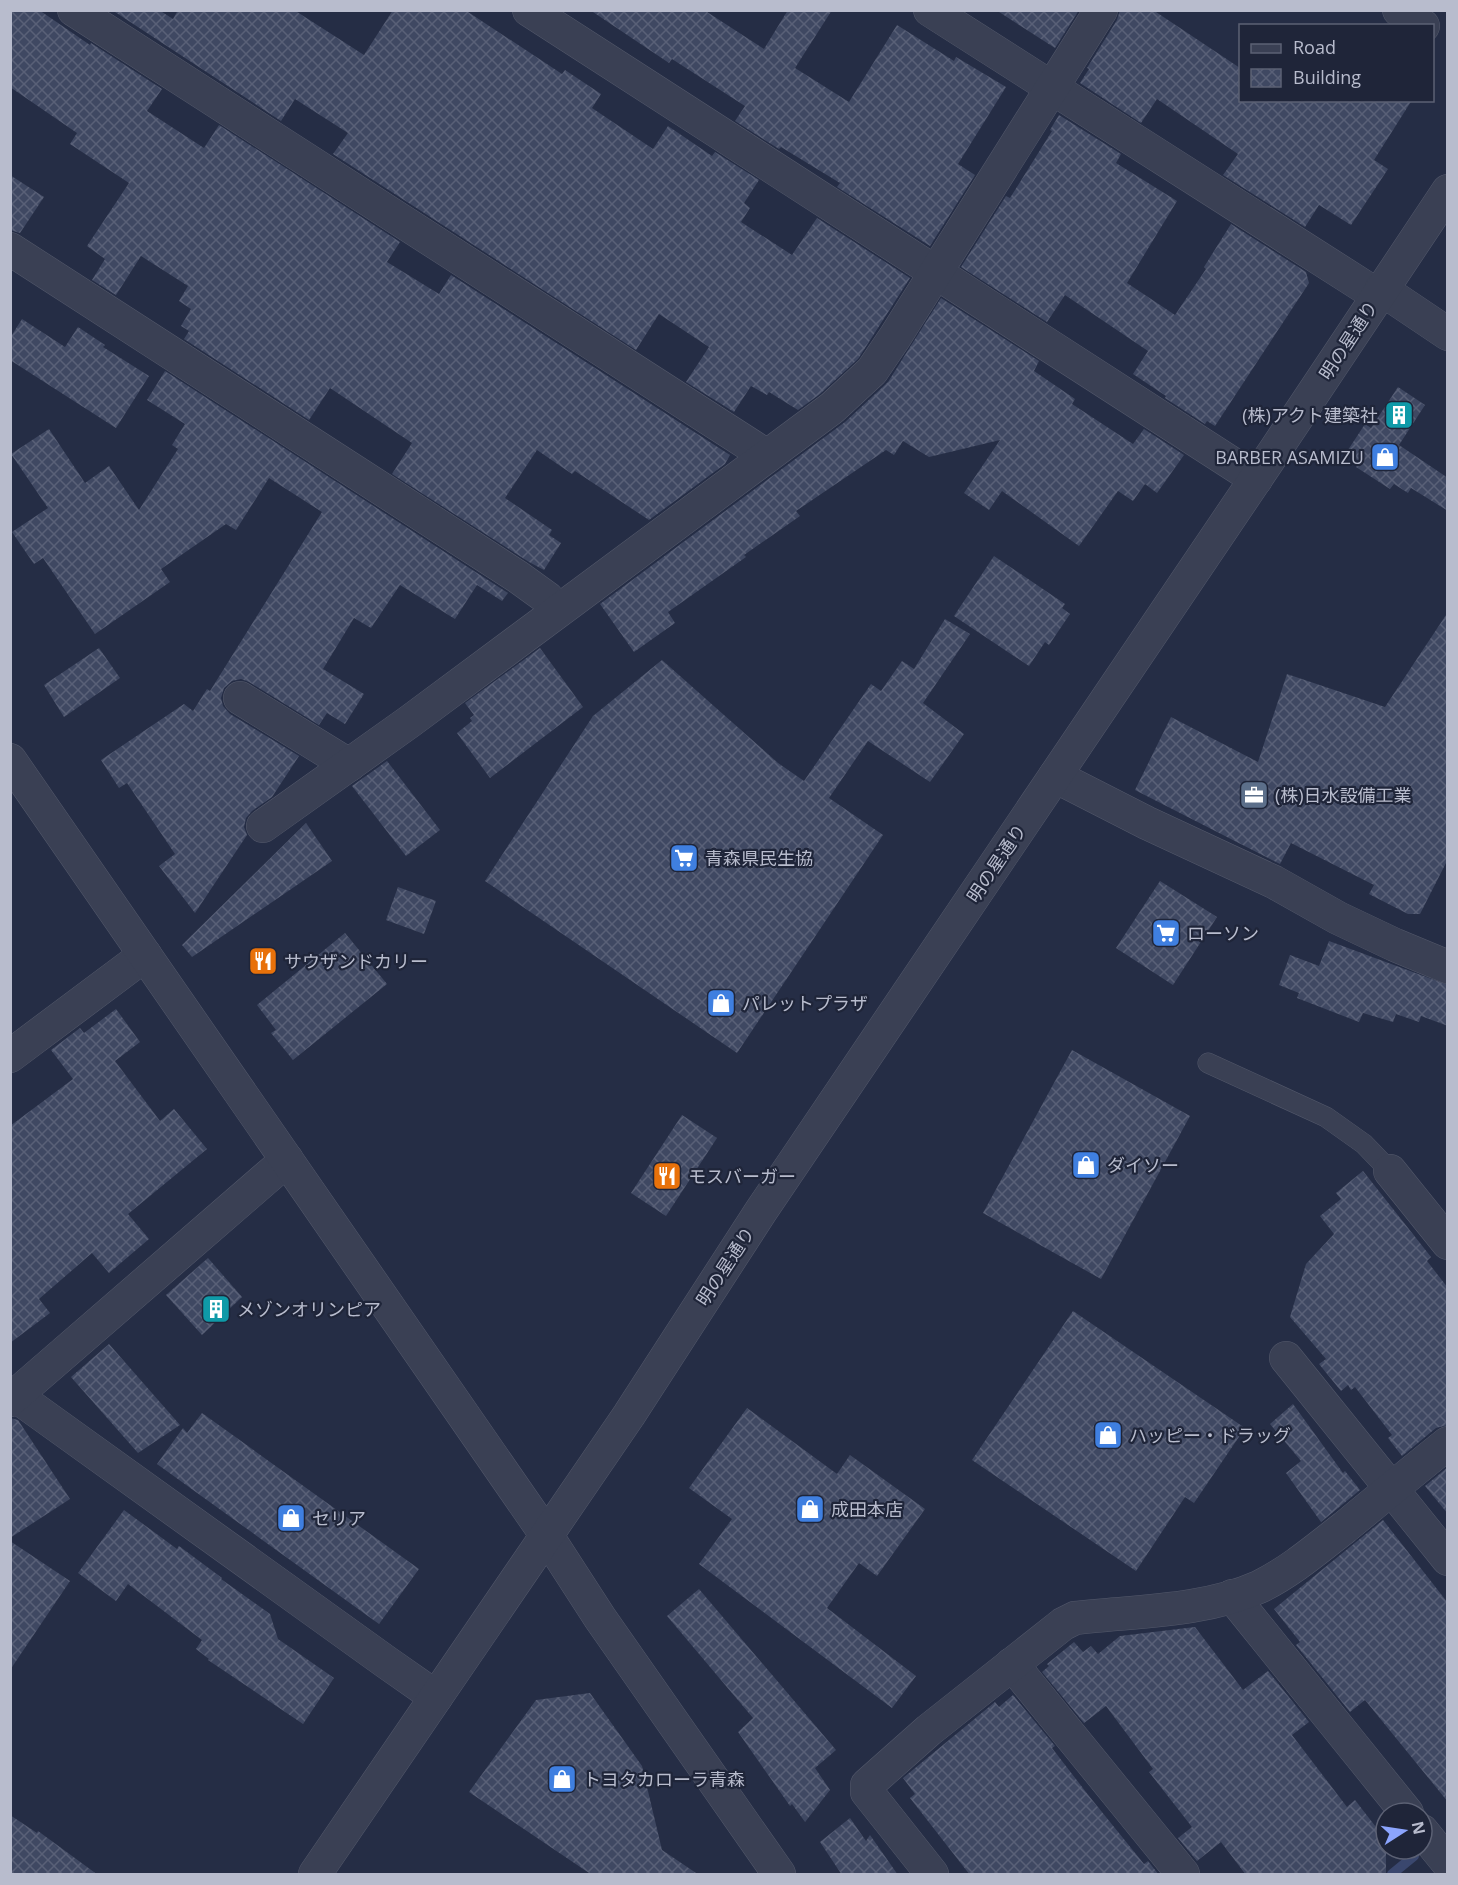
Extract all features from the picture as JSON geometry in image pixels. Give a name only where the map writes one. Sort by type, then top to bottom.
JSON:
[{"type":"street","points":[[74,10],[767,456]]},
{"type":"street","points":[[529,10],[1256,478]]},
{"type":"street","points":[[930,10],[1448,333]]},
{"type":"street","points":[[263,826],[832,408],[872,371],[1101,10]]},
{"type":"street","points":[[1399,10],[1420,24]]},
{"type":"street","points":[[1434,32],[1448,40]]},
{"type":"street","name":"明の星通り","points":[[315,1875],[629,1415],[761,1211],[1448,191]]},
{"type":"street","points":[[10,249],[518,578],[547,598],[558,610]]},
{"type":"street","points":[[240,698],[349,765]]},
{"type":"street","points":[[12,763],[779,1875]]},
{"type":"street","points":[[1055,776],[1274,882],[1338,918],[1448,967]]},
{"type":"street","points":[[10,1056],[145,955]]},
{"type":"street","points":[[287,1160],[13,1398],[436,1696]]},
{"type":"street","points":[[1390,1171],[1448,1244]]},
{"type":"street","points":[[1286,1358],[1390,1490],[1448,1559]]},
{"type":"street","points":[[932,1875],[867,1792],[867,1785],[928,1730],[1063,1624],[1075,1618],[1167,1610],[1232,1596],[1280,1576],[1448,1443]]},
{"type":"street","points":[[1232,1596],[1397,1801]]},
{"type":"street","points":[[1012,1664],[1184,1875]]},
{"type":"street","points":[[1434,1846],[1448,1863]]},
{"type":"lane","points":[[1208,1063],[1326,1117],[1364,1144],[1390,1171]]},
{"type":"building","points":[[10,10],[39,10],[90,45],[91,43],[162,89],[147,111],[204,148],[219,125],[400,242],[387,262],[439,294],[451,275],[730,455],[725,464],[649,520],[575,471],[572,474],[537,450],[505,498],[552,530],[549,535],[561,543],[544,570],[529,562],[392,474],[412,443],[330,388],[309,420],[184,339],[189,331],[181,326],[191,309],[179,301],[188,286],[141,256],[116,295],[92,280],[105,259],[87,246],[129,183],[70,144],[77,133],[10,87]]},
{"type":"building","points":[[112,10],[159,10],[173,19],[178,10],[294,10],[364,55],[393,10],[465,10],[562,74],[565,70],[601,94],[592,108],[653,149],[668,126],[712,156],[715,152],[759,180],[744,203],[750,208],[741,222],[792,255],[817,218],[910,278],[858,359],[820,394],[798,410],[769,392],[767,395],[751,386],[734,412],[686,382],[709,347],[659,314],[636,350],[333,154],[348,133],[295,99],[281,121]]},
{"type":"building","points":[[590,10],[704,10],[764,49],[788,10],[832,10],[795,68],[849,102],[897,25],[954,61],[956,57],[1006,87],[958,164],[975,175],[930,246],[837,187],[840,183],[735,121],[745,106],[672,59],[669,63]]},
{"type":"building","points":[[996,10],[1079,10],[1055,48]]},
{"type":"building","points":[[1120,10],[1153,10],[1239,67],[1239,102],[1411,102],[1374,160],[1388,169],[1351,225],[1319,205],[1305,227],[1223,175],[1238,154],[1157,99],[1141,123],[1080,83],[1117,20]]},
{"type":"building","points":[[1059,115],[1121,154],[1116,163],[1177,201],[1127,283],[1175,315],[1206,269],[1204,267],[1231,224],[1306,272],[1309,283],[1215,426],[1207,421],[1205,424],[1133,374],[1148,351],[1065,295],[1047,322],[961,267],[1006,196],[1010,198],[1052,131],[1050,130]]},
{"type":"building","points":[[10,175],[44,197],[20,233],[10,230]]},
{"type":"building","points":[[941,298],[1039,361],[1034,371],[1075,399],[1072,404],[1133,444],[1144,429],[1184,455],[1157,493],[1145,484],[1133,501],[1118,491],[1079,546],[1002,491],[989,510],[964,493],[1000,440],[929,457],[903,441],[894,455],[886,450],[796,511],[800,516],[668,612],[675,623],[634,652],[600,604],[845,422],[888,382]]},
{"type":"building","points":[[22,319],[65,347],[78,327],[105,345],[103,347],[149,376],[116,428],[10,360],[10,338]]},
{"type":"building","points":[[165,371],[508,593],[502,601],[477,585],[455,619],[400,585],[371,628],[354,618],[323,669],[364,694],[345,724],[327,713],[319,725],[241,679],[232,681],[224,688],[221,698],[223,706],[230,714],[299,756],[272,797],[246,818],[244,827],[247,835],[195,913],[159,866],[175,854],[127,783],[119,788],[101,760],[184,704],[193,711],[207,689],[210,691],[322,512],[269,478],[236,530],[226,524],[161,569],[170,582],[95,634],[43,558],[34,564],[12,532],[48,508],[11,454],[49,429],[85,483],[109,466],[139,510],[178,449],[172,445],[185,424],[147,400]]},
{"type":"building","points":[[1398,387],[1425,405],[1399,445],[1448,478],[1448,511],[1411,488],[1408,493],[1394,484],[1390,489],[1356,467],[1359,461],[1346,453],[1365,424],[1371,428]]},
{"type":"building","points":[[994,556],[1065,604],[1062,608],[1070,614],[1049,645],[1045,642],[1029,666],[954,616]]},
{"type":"building","points":[[1448,612],[1448,859],[1420,914],[1408,914],[1369,894],[1374,885],[1291,843],[1280,864],[1135,790],[1171,717],[1258,762],[1287,674],[1385,707]]},
{"type":"building","name":"青森県民生協","points":[[945,619],[970,634],[923,703],[964,734],[930,782],[868,741],[829,798],[883,835],[737,1053],[485,881],[593,716],[662,660],[778,763],[804,781],[871,684],[881,691],[902,661],[914,669]]},
{"type":"building","points":[[99,648],[120,678],[64,717],[44,685]]},
{"type":"building","points":[[540,648],[583,707],[490,778],[457,733],[472,721],[470,718],[474,715],[465,703]]},
{"type":"building","points":[[387,761],[440,830],[406,856],[352,786]]},
{"type":"building","points":[[306,823],[332,861],[192,957],[182,945]]},
{"type":"building","name":"ローソン","points":[[1160,881],[1217,917],[1173,985],[1116,948]]},
{"type":"building","points":[[398,887],[436,901],[424,934],[386,920]]},
{"type":"building","points":[[345,933],[387,984],[293,1060],[271,1033],[276,1030],[257,1005]]},
{"type":"building","points":[[1329,941],[1448,985],[1448,1026],[1421,1016],[1419,1022],[1396,1014],[1393,1022],[1363,1013],[1359,1022],[1297,998],[1299,993],[1279,985],[1290,955],[1319,966]]},
{"type":"building","points":[[116,1009],[140,1042],[115,1061],[160,1121],[174,1109],[207,1149],[128,1214],[149,1239],[109,1273],[92,1253],[39,1299],[50,1313],[10,1343],[10,1126],[73,1079],[51,1050],[80,1028],[84,1033]]},
{"type":"building","name":"ダイソー","points":[[1072,1050],[1190,1116],[1101,1279],[983,1213]]},
{"type":"building","name":"モスバーガー","points":[[682,1115],[717,1138],[666,1216],[631,1193]]},
{"type":"building","points":[[1363,1171],[1431,1257],[1427,1261],[1448,1288],[1448,1425],[1436,1428],[1402,1456],[1388,1438],[1392,1435],[1355,1387],[1351,1390],[1348,1385],[1341,1391],[1319,1364],[1326,1359],[1290,1317],[1306,1264],[1334,1234],[1320,1216],[1341,1199],[1336,1193]]},
{"type":"building","points":[[208,1258],[242,1297],[202,1335],[166,1295]]},
{"type":"building","name":"ハッピー・ドラッグ","points":[[1073,1311],[1245,1428],[1194,1503],[1185,1497],[1136,1571],[972,1460]]},
{"type":"building","points":[[109,1344],[180,1425],[138,1453],[71,1377]]},
{"type":"building","points":[[1293,1404],[1343,1473],[1345,1471],[1360,1490],[1321,1522],[1286,1473],[1301,1461],[1270,1424]]},
{"type":"building","points":[[747,1408],[837,1474],[850,1455],[925,1509],[877,1576],[859,1563],[827,1608],[916,1676],[892,1708],[699,1564],[732,1519],[689,1488]]},
{"type":"building","name":"セリア","points":[[202,1413],[419,1569],[379,1624],[157,1464],[183,1428],[187,1433]]},
{"type":"building","points":[[10,1418],[18,1420],[70,1499],[10,1538]]},
{"type":"building","points":[[1448,1467],[1448,1514],[1425,1486]]},
{"type":"building","points":[[124,1510],[177,1549],[179,1546],[270,1614],[278,1639],[334,1678],[303,1724],[208,1660],[196,1649],[202,1640],[128,1584],[116,1601],[78,1573]]},
{"type":"building","points":[[1383,1520],[1448,1603],[1448,1802],[1365,1700],[1350,1712],[1296,1645],[1300,1642],[1274,1609]]},
{"type":"building","points":[[10,1541],[70,1581],[10,1670]]},
{"type":"building","points":[[699,1589],[836,1750],[815,1768],[830,1790],[805,1822],[792,1804],[790,1806],[738,1732],[753,1718],[667,1616]]},
{"type":"building","points":[[1195,1627],[1243,1690],[1268,1671],[1309,1722],[1292,1735],[1347,1807],[1355,1800],[1374,1825],[1374,1861],[1386,1861],[1386,1875],[1246,1875],[1221,1842],[1197,1861],[1178,1838],[1192,1827],[1149,1772],[1153,1769],[1106,1706],[1084,1723],[1042,1672],[1049,1666],[1047,1664],[1074,1642],[1083,1652],[1091,1646],[1098,1654],[1120,1636]]},
{"type":"building","name":"トヨタカローラ青森","points":[[590,1693],[642,1766],[662,1850],[699,1875],[592,1875],[469,1792],[536,1700]]},
{"type":"building","points":[[1013,1695],[1055,1746],[1052,1748],[1144,1864],[1148,1861],[1159,1875],[970,1875],[910,1798],[915,1794],[903,1778],[995,1702],[999,1707]]},
{"type":"building","points":[[10,1815],[37,1833],[38,1831],[98,1875],[10,1875]]},
{"type":"building","points":[[850,1818],[866,1841],[870,1835],[898,1875],[842,1875],[820,1842]]},
{"type":"waterway","points":[[1392,1874],[1408,1861]]},
{"type":"place","name":"(株)アクト建築社","points":[[1399,415]]},
{"type":"place","name":"BARBER ASAMIZU","points":[[1385,457]]},
{"type":"place","name":"(株)日水設備工業","points":[[1254,795]]},
{"type":"place","name":"青森県民生協","points":[[684,858]]},
{"type":"place","name":"ローソン","points":[[1166,933]]},
{"type":"place","name":"サウザンドカリー","points":[[263,961]]},
{"type":"place","name":"パレットプラザ","points":[[721,1003]]},
{"type":"place","name":"ダイソー","points":[[1086,1165]]},
{"type":"place","name":"モスバーガー","points":[[667,1176]]},
{"type":"place","name":"メゾンオリンピア","points":[[216,1309]]},
{"type":"place","name":"ハッピー・ドラッグ","points":[[1108,1435]]},
{"type":"place","name":"成田本店","points":[[810,1509]]},
{"type":"place","name":"セリア","points":[[291,1518]]},
{"type":"place","name":"トヨタカローラ青森","points":[[562,1779]]}]
